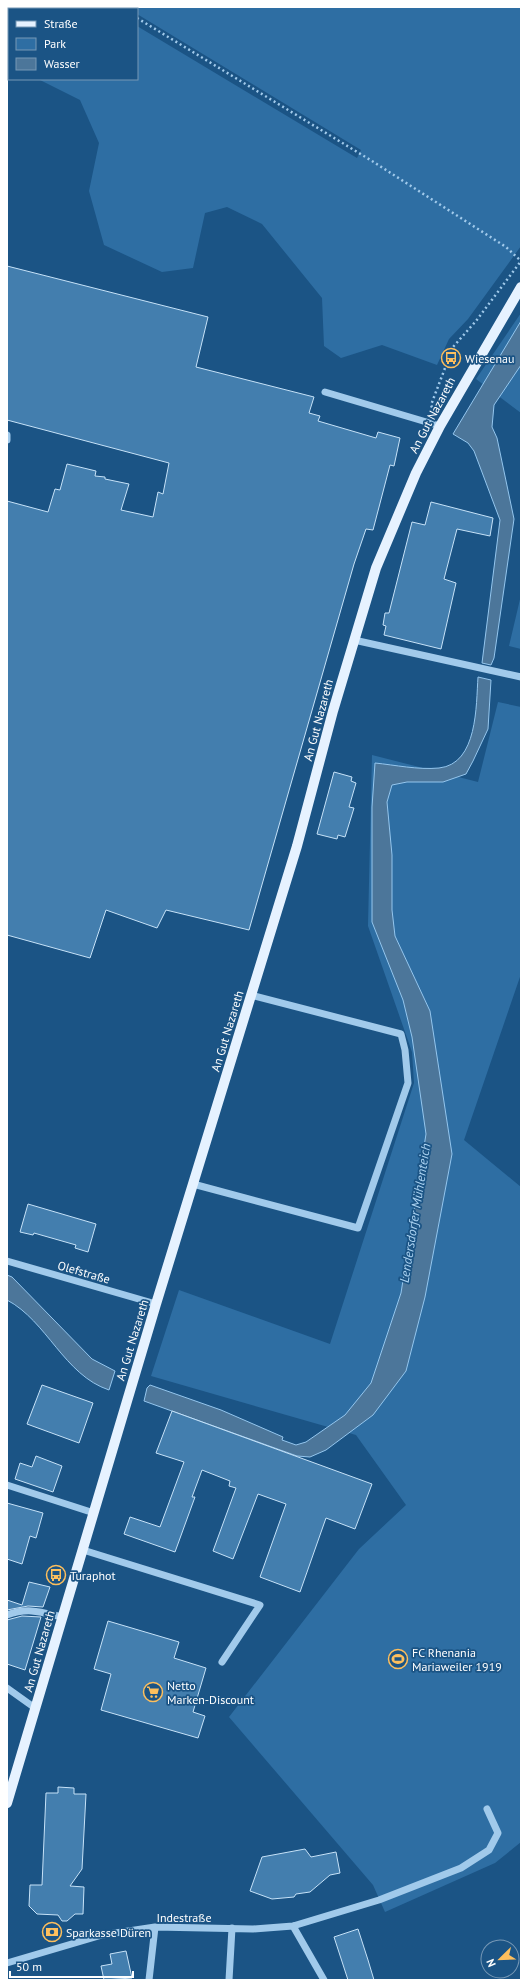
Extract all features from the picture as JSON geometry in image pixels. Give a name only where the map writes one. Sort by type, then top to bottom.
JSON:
[{"type":"main road","name":"An Gut Nazareth","points":[[7,1803],[156,1304],[297,846],[354,640],[376,568],[416,473],[440,426],[521,287]]},
{"type":"street","points":[[325,392],[440,426]]},
{"type":"street","points":[[7,435],[7,440]]},
{"type":"street","points":[[354,640],[521,677]]},
{"type":"street","points":[[193,1184],[358,1228],[408,1083],[405,1050],[400,1034],[251,995]]},
{"type":"street","name":"Olefstraße","points":[[7,1261],[156,1304]]},
{"type":"street","points":[[7,1485],[94,1513]]},
{"type":"street","points":[[83,1550],[260,1605],[222,1662]]},
{"type":"street","points":[[7,1615],[20,1610],[28,1610],[62,1616]]},
{"type":"street","points":[[7,1688],[35,1708]]},
{"type":"street","name":"Indestraße","points":[[7,1963],[102,1936],[155,1927],[253,1929],[293,1926],[379,1900],[461,1868],[489,1850],[498,1833],[487,1809]]},
{"type":"street","points":[[293,1926],[324,1980]]},
{"type":"street","points":[[149,1980],[155,1927]]},
{"type":"street","points":[[229,1980],[232,1928]]},
{"type":"path","points":[[138,19],[372,161],[506,247],[521,261],[476,321],[454,347],[431,405],[440,426]]},
{"type":"green space","points":[[7,7],[108,8],[8,8],[7,58]]},
{"type":"green space","points":[[126,7],[521,7],[521,246],[468,319],[449,339],[437,365],[382,345],[341,358],[324,346],[322,298],[262,224],[227,207],[205,213],[193,268],[162,272],[104,245],[89,191],[99,143],[80,100],[40,80],[138,80],[138,27],[357,158],[361,150],[138,15],[138,8]]},
{"type":"green space","points":[[521,313],[521,413],[476,379]]},
{"type":"green space","points":[[521,595],[521,649],[509,646]]},
{"type":"green space","points":[[498,702],[521,707],[521,974],[464,1140],[521,1187],[521,1842],[495,1863],[385,1912],[373,1885],[229,1717],[359,1549],[406,1505],[356,1435],[151,1376],[179,1290],[330,1344],[414,1083],[412,1052],[368,926],[372,755],[478,782]]},
{"type":"water","points":[[521,321],[521,365],[494,405],[492,427],[497,438],[514,519],[494,658],[491,665],[482,663],[500,520],[474,451],[468,443],[453,434]]},
{"type":"water","name":"Lendersdorfer Mühlenteich","points":[[478,677],[491,680],[488,729],[466,774],[443,782],[407,782],[392,785],[387,802],[392,855],[392,910],[395,936],[430,1011],[452,1154],[425,1297],[406,1371],[373,1415],[326,1450],[310,1457],[297,1456],[144,1401],[147,1388],[150,1385],[221,1410],[283,1437],[282,1440],[296,1445],[306,1442],[345,1415],[371,1383],[401,1293],[426,1134],[412,1037],[403,1000],[372,922],[372,807],[375,763],[423,768],[439,768],[452,764],[461,756],[468,745],[472,732],[477,702]]},
{"type":"water","points":[[7,1275],[12,1277],[92,1359],[115,1371],[109,1390],[93,1383],[80,1373],[21,1309],[7,1300]]},
{"type":"building","points":[[7,266],[208,317],[196,367],[314,397],[309,413],[320,416],[318,421],[376,438],[378,432],[400,438],[394,466],[390,465],[373,530],[366,529],[354,564],[249,930],[166,910],[157,928],[106,910],[90,958],[7,935],[7,501],[48,512],[55,489],[60,490],[67,464],[96,471],[95,476],[105,477],[105,479],[129,484],[121,510],[153,517],[158,492],[163,494],[169,463],[7,420]]},
{"type":"building","points":[[431,502],[493,518],[490,536],[457,529],[444,579],[456,583],[441,649],[384,635],[386,626],[383,625],[385,613],[389,613],[412,522],[425,525]]},
{"type":"building","points":[[334,772],[352,777],[351,781],[356,783],[349,807],[354,808],[345,837],[338,835],[337,839],[317,834]]},
{"type":"building","points":[[28,1204],[96,1224],[88,1252],[75,1248],[76,1245],[34,1233],[33,1235],[20,1232]]},
{"type":"building","points":[[42,1385],[93,1403],[79,1443],[27,1424]]},
{"type":"building","points":[[172,1411],[372,1484],[355,1529],[326,1518],[300,1592],[260,1577],[286,1504],[258,1494],[233,1559],[213,1551],[236,1488],[229,1486],[230,1481],[202,1470],[192,1497],[195,1497],[175,1552],[124,1534],[130,1517],[160,1527],[184,1462],[156,1453]]},
{"type":"building","points":[[36,1456],[62,1466],[53,1492],[15,1479],[20,1463],[32,1467]]},
{"type":"building","points":[[7,1503],[43,1513],[36,1538],[30,1536],[22,1564],[7,1559]]},
{"type":"building","points":[[29,1582],[50,1587],[43,1607],[28,1606],[7,1610],[7,1600],[22,1605]]},
{"type":"building","points":[[22,1616],[41,1617],[25,1670],[7,1664],[7,1620]]},
{"type":"building","name":"Netto Marken-Discount","points":[[108,1621],[179,1642],[174,1658],[206,1668],[193,1712],[205,1716],[198,1738],[101,1710],[111,1674],[94,1669]]},
{"type":"building","points":[[58,1787],[74,1788],[74,1794],[86,1794],[82,1869],[70,1886],[84,1887],[83,1914],[75,1914],[67,1921],[62,1921],[58,1915],[37,1914],[29,1906],[30,1885],[42,1885],[46,1793],[58,1793]]},
{"type":"building","points":[[305,1849],[311,1857],[336,1852],[340,1873],[330,1875],[310,1892],[296,1894],[294,1897],[272,1899],[250,1891],[262,1857]]},
{"type":"building","points":[[358,1929],[374,1980],[348,1980],[334,1937]]},
{"type":"building","points":[[126,1951],[132,1978],[104,1980],[101,1966],[112,1964],[110,1954]]},
{"type":"place","name":"Wiesenau","points":[[451,358]]},
{"type":"place","name":"Turaphot","points":[[56,1575]]},
{"type":"place","name":"FC Rhenania Mariaweiler 1919","points":[[398,1659]]},
{"type":"place","name":"Netto Marken-Discount","points":[[153,1692]]},
{"type":"place","name":"Sparkasse Düren","points":[[52,1932]]}]
